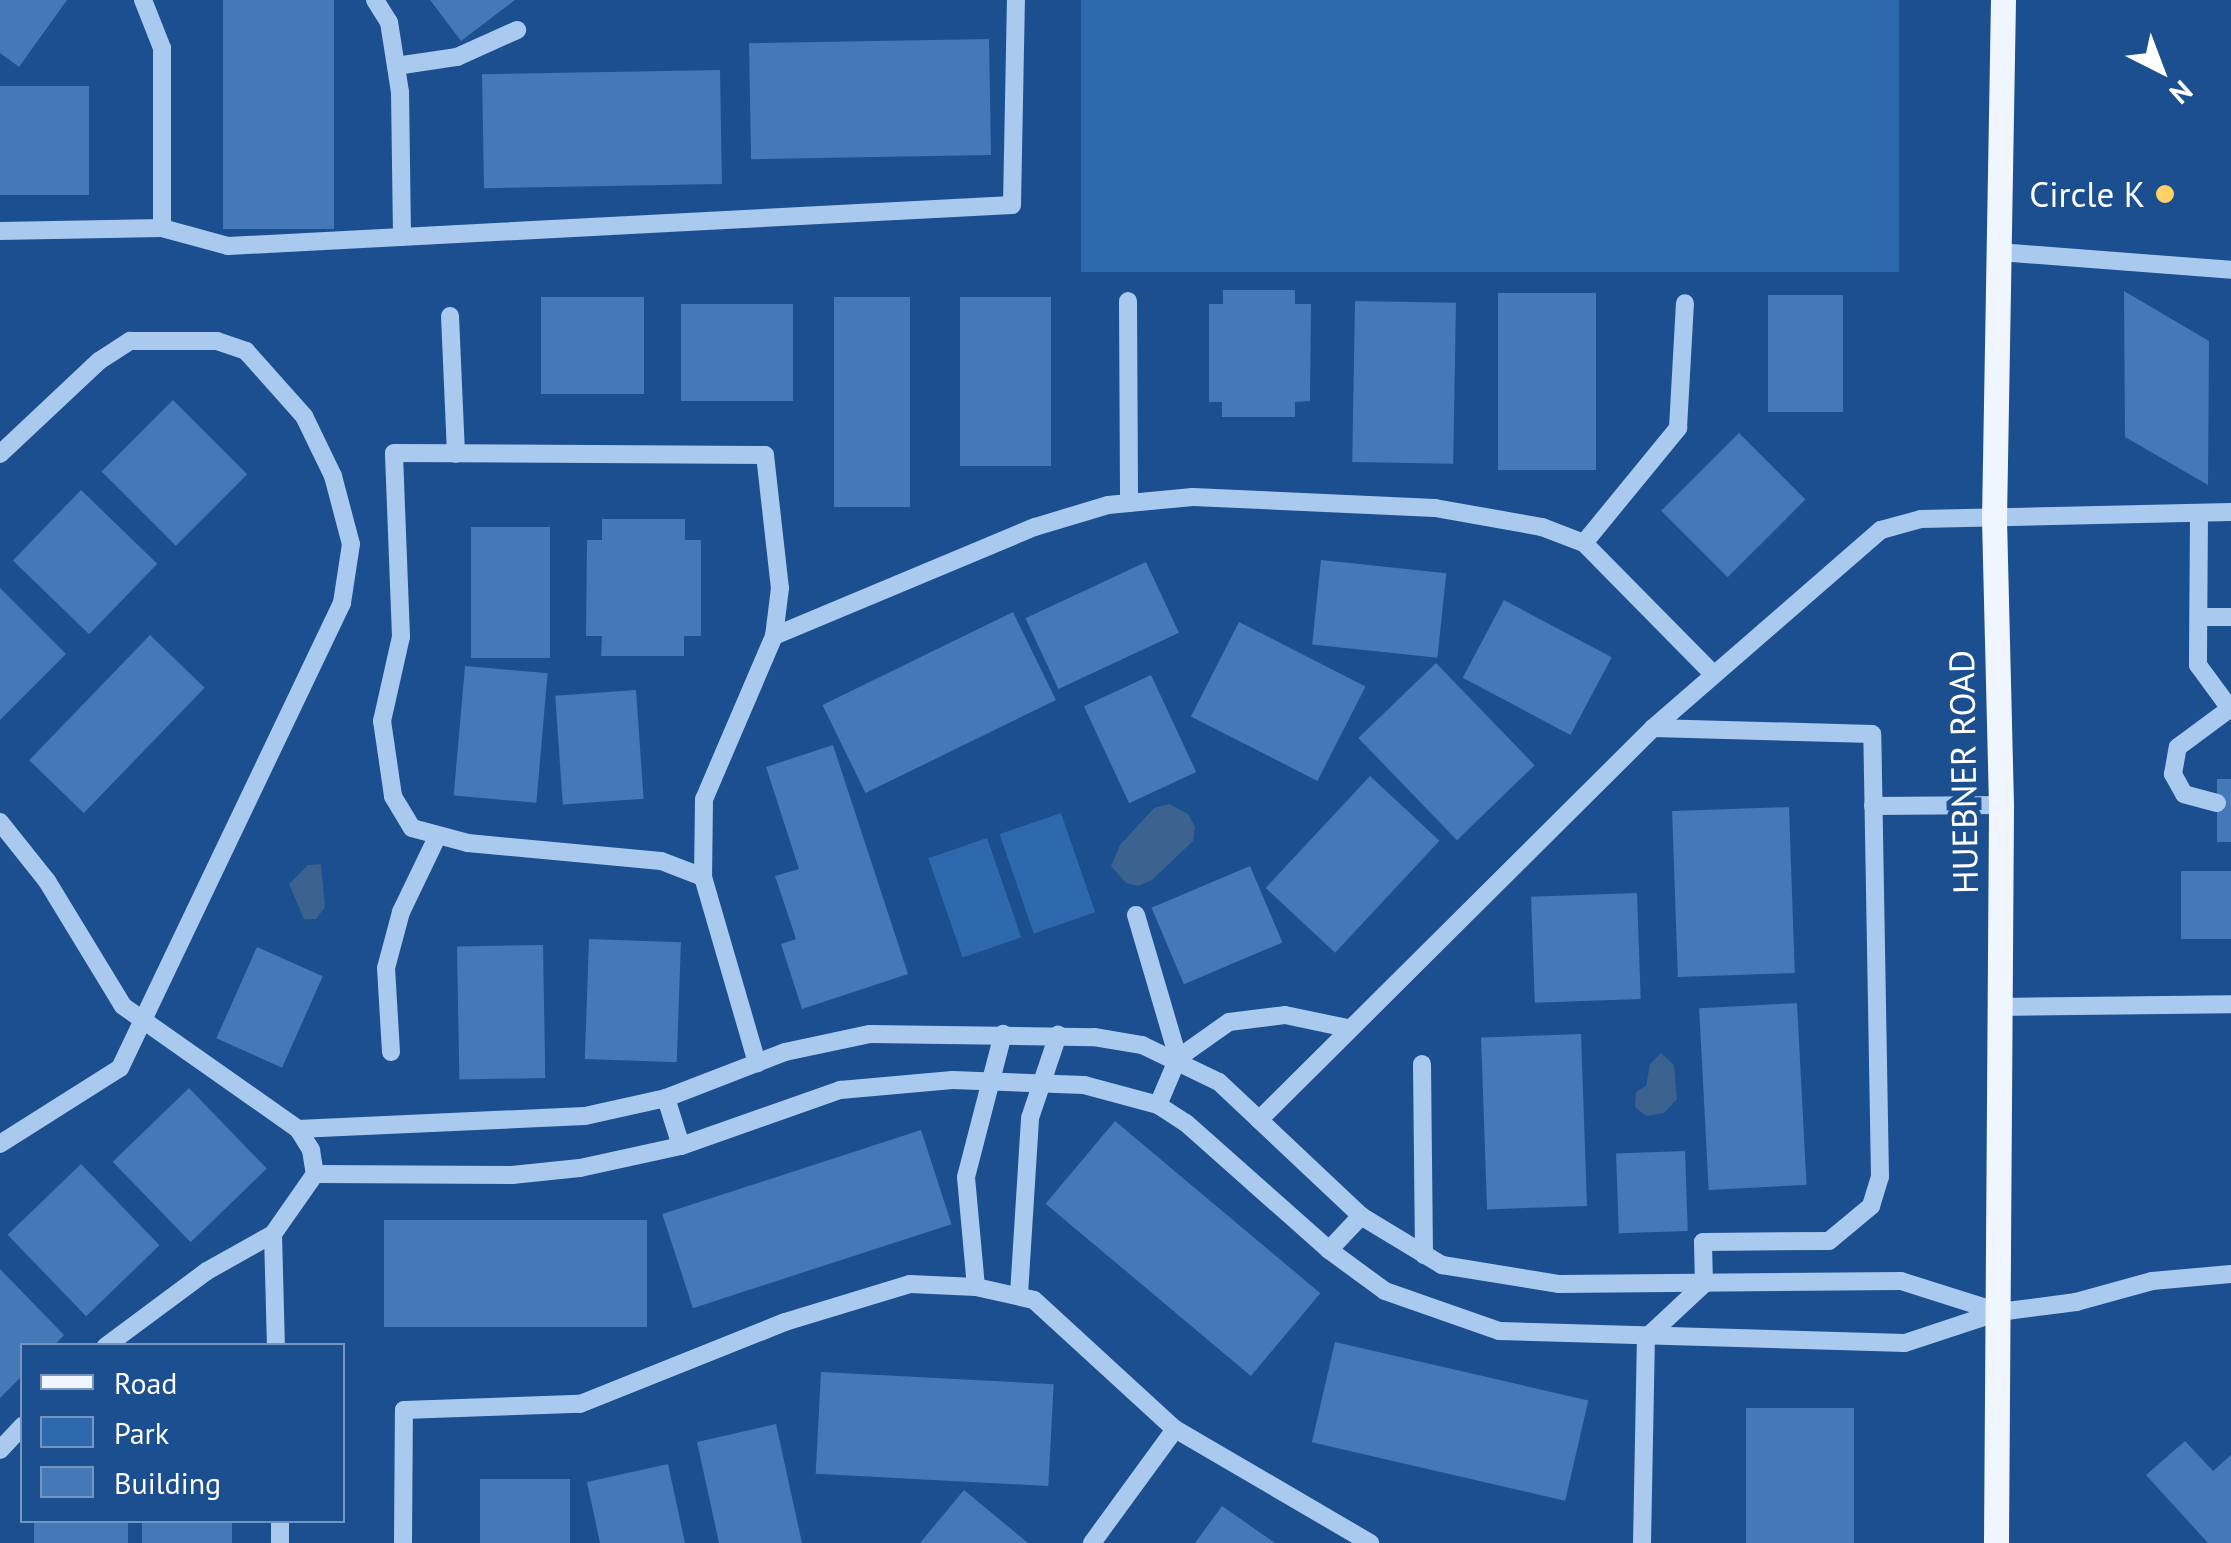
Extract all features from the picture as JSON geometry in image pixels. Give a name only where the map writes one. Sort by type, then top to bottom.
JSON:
[{"type":"main road","name":"HUEBNER ROAD","points":[[1996,1543],[2001,805],[1994,520],[2003,0]]},
{"type":"lane","points":[[143,0],[162,48],[162,228]]},
{"type":"lane","points":[[375,0],[389,22],[396,66],[402,237]]},
{"type":"lane","points":[[0,231],[162,228],[228,246],[1012,205],[1016,0]]},
{"type":"lane","points":[[396,66],[457,58],[517,30]]},
{"type":"lane","points":[[1999,252],[2231,270]]},
{"type":"lane","points":[[1128,301],[1129,503]]},
{"type":"lane","points":[[1584,543],[1678,428],[1685,303]]},
{"type":"lane","points":[[450,316],[456,454]]},
{"type":"lane","points":[[0,454],[99,361],[130,341],[217,340],[246,350],[304,416],[342,510],[351,544],[342,603],[120,1068],[0,1144]]},
{"type":"lane","points":[[704,877],[662,861],[438,835],[412,828],[393,796],[382,721],[401,637],[394,453],[765,455],[780,588],[774,636],[704,799],[704,877],[757,1063]]},
{"type":"lane","points":[[774,636],[1034,527],[1129,503],[1192,497],[1435,508],[1542,526],[1584,543],[1712,673]]},
{"type":"lane","points":[[1258,1120],[1653,728],[1881,530],[1921,519],[2231,512]]},
{"type":"lane","points":[[2199,513],[2198,666],[2229,710],[2178,747],[2174,774],[2184,794],[2217,803]]},
{"type":"lane","points":[[2199,617],[2231,617]]},
{"type":"lane","points":[[1642,1543],[1646,1338],[1704,1284],[1703,1242],[1829,1241],[1870,1206],[1880,1177],[1872,734],[1653,728]]},
{"type":"lane","points":[[1873,806],[2001,805]]},
{"type":"lane","points":[[0,822],[47,881],[102,979],[143,1020],[298,1130],[311,1150],[315,1174],[273,1234],[206,1272],[110,1343]]},
{"type":"lane","points":[[392,1052],[386,968],[401,912],[438,835]]},
{"type":"lane","points":[[1136,915],[1178,1058]]},
{"type":"lane","points":[[1999,1006],[2231,1004]]},
{"type":"lane","points":[[1158,1106],[1178,1058],[1228,1022],[1285,1016],[1348,1028]]},
{"type":"lane","points":[[298,1130],[585,1116],[666,1098],[757,1063],[870,1034],[1058,1035],[1142,1045],[1178,1058],[1219,1082],[1361,1216],[1424,1255],[1488,1276],[1559,1284],[1901,1281],[2000,1312]]},
{"type":"lane","points":[[976,1287],[966,1177],[1004,1034]]},
{"type":"lane","points":[[1019,1294],[1028,1131],[1058,1035]]},
{"type":"lane","points":[[1422,1064],[1424,1255]]},
{"type":"lane","points":[[315,1174],[512,1175],[681,1146],[840,1090],[990,1081],[1084,1085],[1158,1106],[1186,1123],[1329,1250],[1385,1290],[1499,1331],[1905,1343],[2000,1312],[2076,1302],[2152,1280],[2231,1274]]},
{"type":"lane","points":[[666,1098],[681,1146]]},
{"type":"lane","points":[[1329,1250],[1361,1216]]},
{"type":"lane","points":[[273,1234],[276,1343]]},
{"type":"lane","points":[[403,1543],[404,1410],[580,1404],[785,1322],[892,1289],[976,1287],[1019,1294],[1063,1322],[1175,1429],[1370,1543]]},
{"type":"lane","points":[[0,1450],[20,1428]]},
{"type":"lane","points":[[1092,1543],[1175,1429]]},
{"type":"green space","points":[[1081,0],[1899,0],[1899,272],[1081,272]]},
{"type":"green space","points":[[1061,813],[1095,912],[1034,933],[1000,834]]},
{"type":"green space","points":[[987,838],[1021,937],[963,957],[928,858]]},
{"type":"shaded area","points":[[1169,804],[1188,814],[1195,827],[1193,841],[1152,880],[1138,886],[1126,883],[1111,866],[1120,845],[1154,808]]},
{"type":"shaded area","points":[[321,864],[325,907],[316,919],[304,919],[289,884],[308,865]]},
{"type":"shaded area","points":[[1661,1053],[1674,1065],[1677,1099],[1664,1113],[1646,1116],[1635,1107],[1636,1092],[1646,1086],[1650,1064]]},
{"type":"building","points":[[0,0],[67,0],[19,67],[0,53]]},
{"type":"building","points":[[223,0],[334,0],[334,229],[223,229]]},
{"type":"building","points":[[430,0],[515,0],[461,41]]},
{"type":"building","points":[[989,39],[991,155],[751,159],[749,43]]},
{"type":"building","points":[[720,70],[722,184],[484,188],[482,74]]},
{"type":"building","points":[[0,86],[89,86],[89,195],[0,195]]},
{"type":"building","points":[[1223,290],[1295,290],[1295,304],[1311,304],[1310,401],[1295,402],[1295,417],[1222,417],[1222,402],[1209,402],[1209,304],[1223,304]]},
{"type":"building","points":[[2124,291],[2209,341],[2208,485],[2125,437]]},
{"type":"building","points":[[1498,293],[1596,293],[1596,470],[1498,470]]},
{"type":"building","points":[[1768,295],[1843,295],[1843,412],[1768,412]]},
{"type":"building","points":[[541,297],[644,297],[644,394],[541,394]]},
{"type":"building","points":[[834,297],[910,297],[910,507],[834,507]]},
{"type":"building","points":[[960,297],[1051,297],[1051,466],[960,466]]},
{"type":"building","points":[[1355,301],[1456,303],[1453,464],[1352,462]]},
{"type":"building","points":[[681,304],[793,304],[793,401],[681,401]]},
{"type":"building","points":[[173,400],[247,474],[176,546],[102,471]]},
{"type":"building","points":[[1739,433],[1805,499],[1728,577],[1661,511]]},
{"type":"building","points":[[81,490],[157,564],[89,634],[13,560]]},
{"type":"building","points":[[602,519],[685,519],[685,540],[701,540],[701,636],[684,636],[684,656],[601,656],[602,636],[586,636],[587,540],[602,540]]},
{"type":"building","points":[[471,527],[550,527],[550,658],[471,658]]},
{"type":"building","points":[[1321,560],[1446,573],[1437,658],[1312,645]]},
{"type":"building","points":[[1146,562],[1179,633],[1058,689],[1025,618]]},
{"type":"building","points":[[0,588],[66,654],[0,720]]},
{"type":"building","points":[[1504,600],[1612,657],[1570,735],[1463,678]]},
{"type":"building","points":[[1013,612],[1056,700],[865,793],[822,705]]},
{"type":"building","points":[[1239,622],[1366,686],[1317,781],[1191,716]]},
{"type":"building","points":[[150,635],[205,688],[84,813],[29,760]]},
{"type":"building","points":[[1436,663],[1535,765],[1457,840],[1358,738]]},
{"type":"building","points":[[465,666],[548,673],[536,803],[454,796]]},
{"type":"building","points":[[1151,675],[1196,772],[1129,803],[1084,706]]},
{"type":"building","points":[[636,690],[644,799],[563,804],[555,696]]},
{"type":"building","points":[[833,745],[908,974],[802,1009],[781,944],[796,939],[775,876],[799,869],[766,767]]},
{"type":"building","points":[[1370,776],[1439,841],[1335,953],[1266,888]]},
{"type":"building","points":[[2217,779],[2231,779],[2231,842],[2217,842]]},
{"type":"building","points":[[1789,807],[1795,973],[1678,977],[1672,811]]},
{"type":"building","points":[[1250,866],[1282,942],[1184,984],[1152,908]]},
{"type":"building","points":[[2181,871],[2231,871],[2231,939],[2181,939]]},
{"type":"building","points":[[1637,893],[1641,999],[1535,1003],[1531,897]]},
{"type":"building","points":[[589,939],[681,942],[677,1062],[585,1059]]},
{"type":"building","points":[[543,945],[545,1078],[459,1079],[457,947]]},
{"type":"building","points":[[257,947],[323,976],[282,1068],[216,1038]]},
{"type":"building","points":[[1797,1003],[1807,1185],[1709,1190],[1699,1008]]},
{"type":"building","points":[[1581,1034],[1587,1206],[1487,1209],[1481,1037]]},
{"type":"building","points":[[189,1088],[267,1169],[191,1242],[113,1162]]},
{"type":"building","points":[[1115,1121],[1320,1293],[1251,1376],[1046,1204]]},
{"type":"building","points":[[921,1130],[952,1224],[693,1308],[662,1214]]},
{"type":"building","points":[[1685,1151],[1688,1231],[1619,1233],[1616,1153]]},
{"type":"building","points":[[81,1164],[159,1245],[86,1316],[8,1235]]},
{"type":"building","points":[[384,1220],[647,1220],[647,1327],[384,1327]]},
{"type":"building","points":[[0,1269],[64,1335],[57,1343],[20,1343],[20,1378],[0,1398]]},
{"type":"building","points":[[1335,1342],[1588,1400],[1565,1501],[1312,1442]]},
{"type":"building","points":[[821,1372],[1054,1384],[1048,1486],[816,1474]]},
{"type":"building","points":[[1746,1408],[1854,1408],[1854,1543],[1746,1543]]},
{"type":"building","points":[[776,1424],[802,1543],[719,1543],[697,1442]]},
{"type":"building","points":[[2185,1441],[2213,1471],[2231,1455],[2231,1543],[2208,1543],[2146,1475]]},
{"type":"building","points":[[668,1464],[685,1543],[600,1543],[587,1482]]},
{"type":"building","points":[[480,1479],[570,1479],[570,1543],[480,1543]]},
{"type":"building","points":[[964,1490],[1028,1543],[920,1543]]},
{"type":"building","points":[[1222,1506],[1275,1543],[1195,1543]]},
{"type":"building","points":[[34,1523],[128,1523],[128,1543],[34,1543]]},
{"type":"building","points":[[142,1523],[232,1523],[232,1543],[142,1543]]},
{"type":"place","name":"Circle K","points":[[2165,194]]}]
